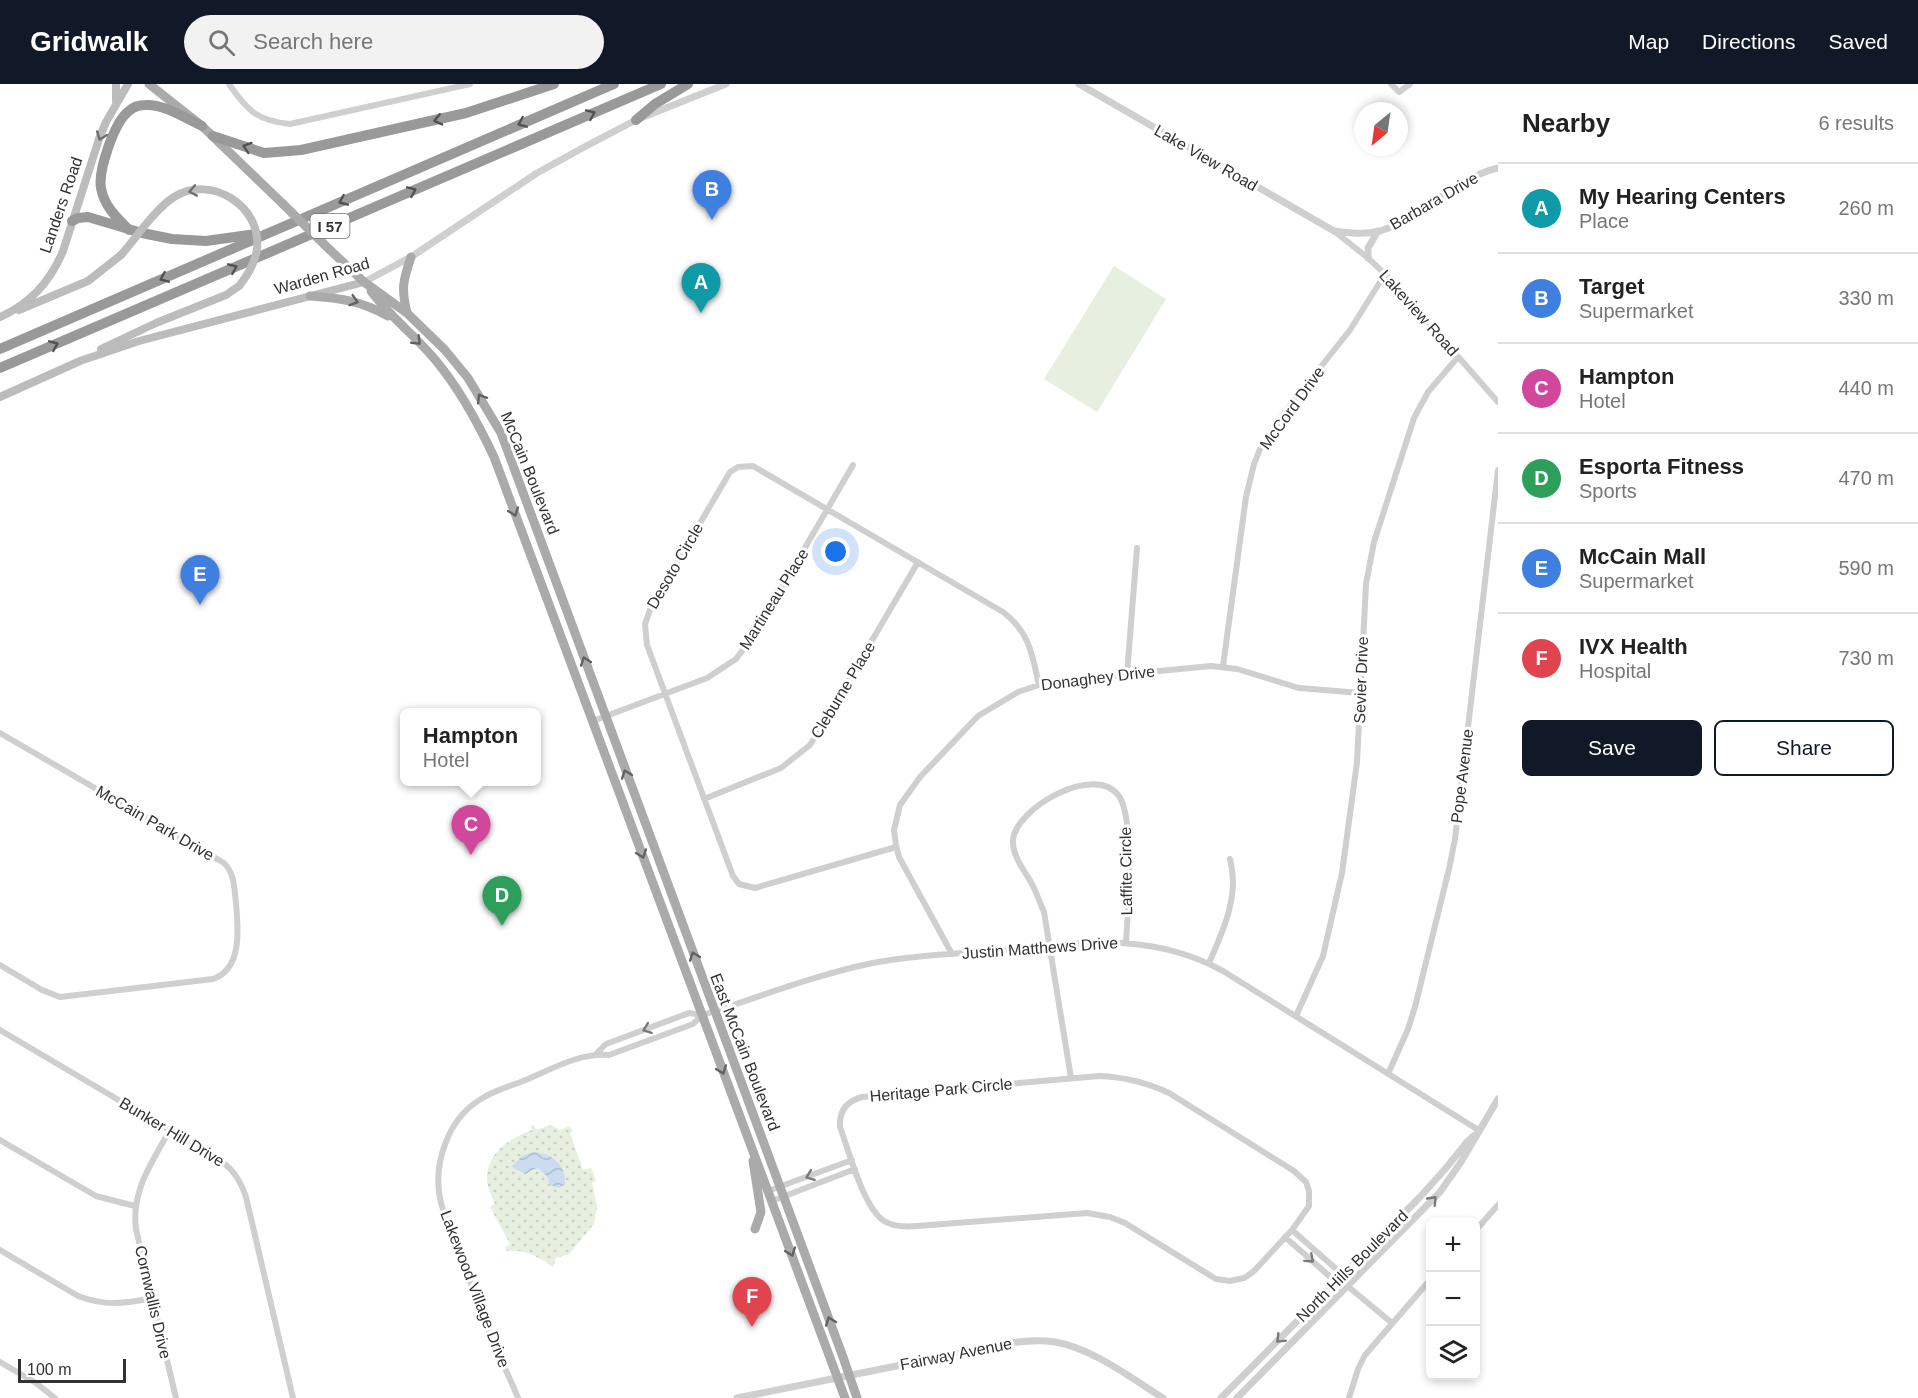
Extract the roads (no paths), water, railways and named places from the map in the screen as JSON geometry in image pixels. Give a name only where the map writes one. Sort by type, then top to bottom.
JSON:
[{"type":"highway","points":[[213,136],[264,153],[301,150],[456,116],[554,84]]},
{"type":"highway","name":"I 57","points":[[0,349],[614,84]]},
{"type":"highway","name":"I 57","points":[[0,368],[661,84]]},
{"type":"highway","points":[[636,120],[655,104],[688,84]]},
{"type":"highway","points":[[129,230],[112,213],[101,188],[101,174],[108,149],[123,117],[137,107],[157,105],[202,126]]},
{"type":"highway","points":[[72,221],[88,217],[129,230],[193,241],[270,232]]},
{"type":"main road","points":[[116,84],[116,104]]},
{"type":"main road","name":"Landers Road","points":[[3,316],[29,299],[50,277],[63,251],[100,136],[128,84]]},
{"type":"main road","name":"McCain Boulevard","points":[[149,84],[213,136],[364,282],[395,320],[436,360],[467,403],[496,462],[593,721]]},
{"type":"main road","points":[[3,316],[39,303],[88,280],[121,255],[173,197],[199,188],[229,196],[238,203],[253,225],[257,251],[253,267],[239,286],[226,295],[119,339],[80,361]]},
{"type":"main road","points":[[407,313],[402,291],[411,257]]},
{"type":"main road","name":"McCain Boulevard","points":[[364,282],[407,313],[444,350],[468,378],[501,433],[605,716]]},
{"type":"main road","name":"Warden Road","points":[[0,397],[80,361],[139,341],[364,282]]},
{"type":"main road","points":[[310,296],[352,300],[395,320]]},
{"type":"main road","name":"East McCain Boulevard","points":[[605,716],[857,1398]]},
{"type":"main road","name":"East McCain Boulevard","points":[[593,721],[845,1398]]},
{"type":"main road","points":[[752,1147],[761,1212],[755,1229]]},
{"type":"street","points":[[229,84],[243,104],[252,112],[267,121],[290,124],[470,84]]},
{"type":"street","name":"Warden Road","points":[[364,282],[411,257],[537,173],[636,120],[726,84]]},
{"type":"street","name":"Lake View Road","points":[[1079,84],[1334,231]]},
{"type":"street","points":[[1391,84],[1399,92],[1410,84]]},
{"type":"street","name":"Barbara Drive","points":[[1334,231],[1352,234],[1378,231],[1403,220],[1474,176],[1498,168]]},
{"type":"street","name":"Lakeview Road","points":[[1334,231],[1385,274],[1498,402]]},
{"type":"street","points":[[1368,258],[1368,248],[1378,231]]},
{"type":"street","name":"McCord Drive","points":[[1223,666],[1246,497],[1260,449],[1288,408],[1350,330],[1385,274]]},
{"type":"street","name":"Sevier Drive","points":[[1296,1016],[1323,956],[1337,898],[1357,762],[1366,584],[1374,542],[1414,418],[1428,392],[1458,357]]},
{"type":"street","name":"Martineau Place","points":[[593,721],[707,678],[725,667],[745,649],[853,465]]},
{"type":"street","name":"Desoto Circle","points":[[896,847],[752,888],[740,884],[733,876],[647,645],[646,617],[730,472],[738,467],[753,466],[1010,617],[1026,638],[1031,649],[1039,685]]},
{"type":"street","name":"Pope Avenue","points":[[1388,1074],[1415,1007],[1449,869],[1498,470]]},
{"type":"street","points":[[1127,674],[1137,548]]},
{"type":"street","name":"Cleburne Place","points":[[704,799],[776,771],[810,745],[918,562]]},
{"type":"street","name":"Donaghey Drive","points":[[952,954],[896,847],[894,830],[897,814],[903,798],[920,777],[978,716],[1006,697],[1039,685],[1127,674],[1223,666],[1299,688],[1361,693]]},
{"type":"street","name":"McCain Park Drive","points":[[0,733],[224,863],[233,878],[239,932],[233,958],[222,975],[213,979],[60,997],[42,990],[0,965]]},
{"type":"street","name":"Laffite Circle","points":[[1071,1078],[1044,912],[1035,888],[1015,854],[1013,839],[1021,822],[1052,796],[1067,789],[1095,784],[1106,786],[1119,796],[1125,819],[1129,855],[1126,942]]},
{"type":"street","points":[[1209,963],[1227,919],[1233,894],[1234,879],[1230,859]]},
{"type":"street","name":"Justin Matthews Drive","points":[[702,1015],[866,964],[1091,942],[1126,942],[1165,948],[1209,963],[1480,1131]]},
{"type":"street","name":"Lakewood Village Drive","points":[[596,1054],[606,1044],[689,1013],[702,1015]]},
{"type":"street","name":"Lakewood Village Drive","points":[[518,1398],[483,1318],[442,1204],[439,1182],[440,1160],[454,1126],[480,1099],[500,1089],[596,1054],[609,1054],[693,1024],[702,1015]]},
{"type":"street","name":"Bunker Hill Drive","points":[[0,1030],[226,1164],[237,1176],[243,1187],[293,1398]]},
{"type":"street","name":"Heritage Park Circle","points":[[1071,1078],[1130,1079],[1179,1098],[1294,1171],[1306,1182],[1310,1201],[1304,1214],[1253,1272],[1235,1280],[1222,1281],[1125,1223],[1100,1214],[1073,1213],[916,1226],[894,1225],[883,1220],[870,1206],[840,1127],[844,1107],[853,1099],[1071,1078]]},
{"type":"street","name":"North Hills Boulevard","points":[[1221,1398],[1342,1281],[1440,1192],[1461,1162],[1498,1099]]},
{"type":"street","points":[[0,1140],[96,1196],[135,1206],[141,1182],[170,1130]]},
{"type":"street","name":"North Hills Boulevard","points":[[1237,1398],[1467,1142],[1480,1131]]},
{"type":"street","points":[[768,1191],[852,1160]]},
{"type":"street","points":[[772,1201],[855,1169]]},
{"type":"street","points":[[1480,1225],[1498,1205]]},
{"type":"street","name":"Cornwallis Drive","points":[[135,1206],[136,1229],[176,1398]]},
{"type":"street","points":[[1292,1230],[1342,1281]]},
{"type":"street","points":[[1285,1237],[1392,1323]]},
{"type":"street","points":[[0,1250],[78,1296],[91,1301],[116,1304],[152,1298]]},
{"type":"street","points":[[1349,1398],[1365,1355],[1426,1286]]},
{"type":"street","name":"Fairway Avenue","points":[[737,1398],[1019,1342],[1041,1341],[1069,1345],[1083,1350],[1163,1398]]},
{"type":"street","points":[[0,1362],[36,1383],[55,1398]]},
{"type":"water","points":[[533,1152],[557,1161],[564,1172],[565,1185],[558,1188],[549,1184],[548,1177],[538,1168],[526,1174],[511,1167],[522,1156]]},
{"type":"place","name":"Target","points":[[712,220]]},
{"type":"place","name":"My Hearing Centers","points":[[701,313]]},
{"type":"place","name":"McCain Mall","points":[[200,605]]},
{"type":"place","name":"Hampton","points":[[471,855]]},
{"type":"place","name":"Esporta Fitness","points":[[502,926]]},
{"type":"place","name":"IVX Health","points":[[752,1327]]}]
